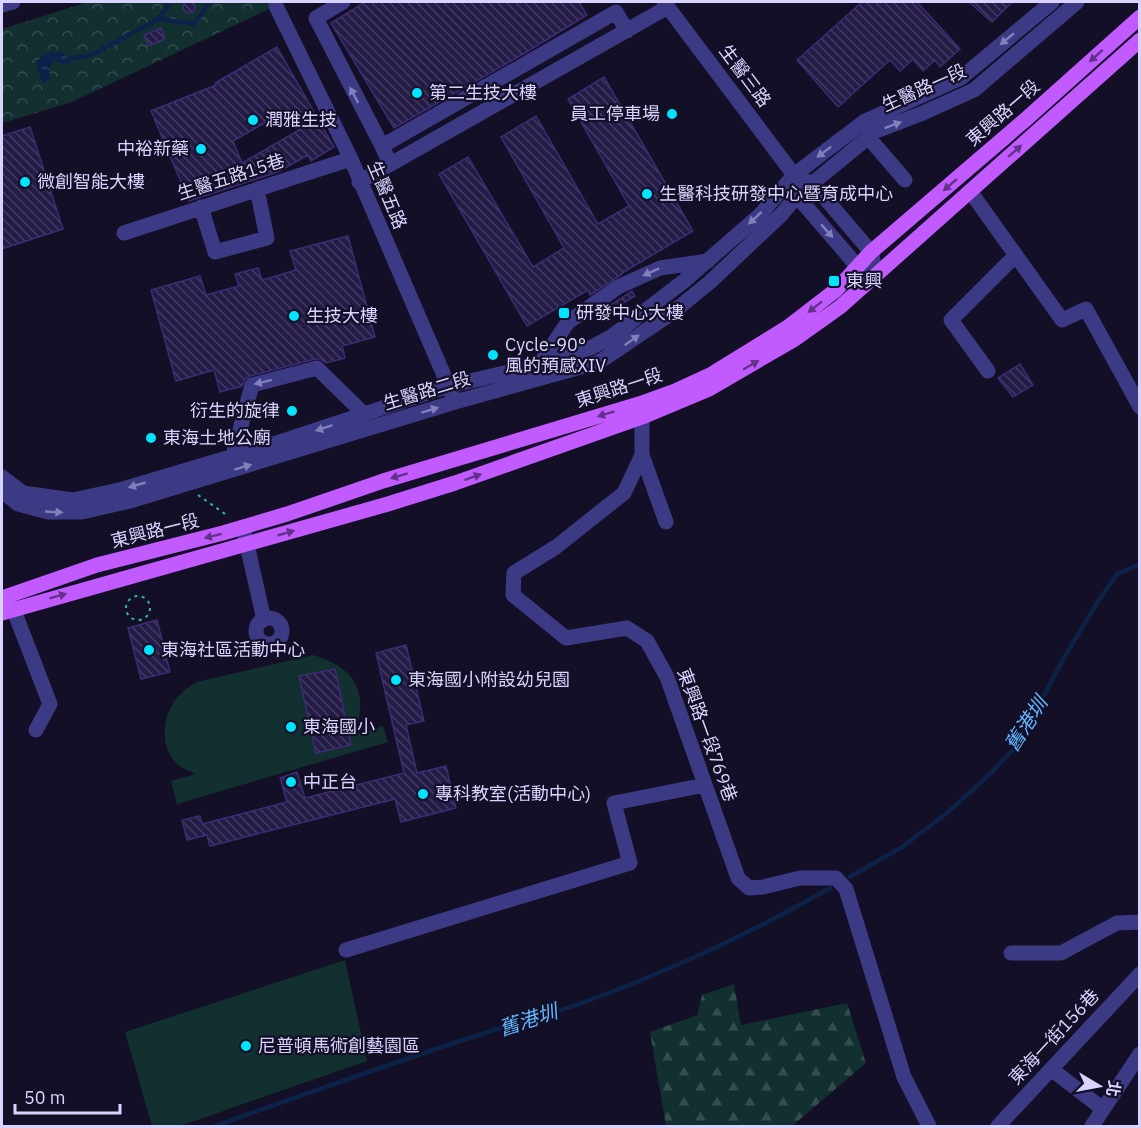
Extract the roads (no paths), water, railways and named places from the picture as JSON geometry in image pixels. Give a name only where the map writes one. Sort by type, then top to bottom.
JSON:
[{"type":"main road","name":"東興路一段","points":[[5,606],[247,543],[455,483],[641,410],[712,374],[789,327],[836,290],[872,252],[1140,17]]},
{"type":"main road","name":"東興路一段","points":[[5,606],[97,565],[243,527],[382,481],[709,389],[795,339],[840,307],[1140,40]]},
{"type":"street","points":[[2,5],[13,2]]},
{"type":"street","points":[[343,2],[316,18],[390,164]]},
{"type":"street","name":"生醫路一段","points":[[794,175],[865,121],[961,78],[1052,2]]},
{"type":"street","name":"生醫路一段","points":[[813,184],[876,131],[974,90],[1077,2]]},
{"type":"street","points":[[359,182],[627,31],[666,4]]},
{"type":"street","name":"生醫三路","points":[[666,4],[794,175]]},
{"type":"street","name":"生醫五路","points":[[276,6],[350,157],[455,402]]},
{"type":"street","points":[[382,146],[613,7],[627,31]]},
{"type":"street","points":[[868,137],[905,180]]},
{"type":"street","name":"生醫五路15巷","points":[[123,233],[344,161],[350,157]]},
{"type":"street","points":[[794,175],[813,184],[872,252],[876,273],[858,267],[797,196],[794,175]]},
{"type":"street","name":"生醫路二段","points":[[2,477],[23,493],[73,500],[123,489],[449,386],[539,365],[590,348],[611,337],[708,261],[760,215],[794,175]]},
{"type":"street","name":"生醫路二段","points":[[2,491],[18,504],[48,512],[82,512],[599,362],[672,313],[710,282],[781,215],[797,196],[813,184]]},
{"type":"street","points":[[201,207],[215,252],[267,238],[257,189]]},
{"type":"street","points":[[970,190],[1062,320],[1086,309],[1140,407]]},
{"type":"street","points":[[988,371],[951,320],[1016,255]]},
{"type":"street","points":[[539,365],[568,322],[618,287],[660,268],[708,261]]},
{"type":"street","points":[[233,456],[252,385],[317,368],[364,414]]},
{"type":"street","name":"東興路一段769巷","points":[[641,410],[642,455],[624,493],[556,547],[514,573],[513,595],[566,638],[627,628],[647,640],[667,677],[738,878],[749,888],[800,878],[836,878],[846,889],[904,1077],[929,1126]]},
{"type":"street","points":[[642,455],[666,522]]},
{"type":"street","points":[[243,527],[264,620]]},
{"type":"street","points":[[5,606],[51,704],[36,730]]},
{"type":"street","points":[[346,950],[630,863],[614,803],[705,785]]},
{"type":"street","points":[[1011,953],[1061,953],[1117,923],[1140,922]]},
{"type":"street","name":"東海一街156巷","points":[[998,1126],[1140,974]]},
{"type":"street","points":[[1092,1126],[1140,1054]]},
{"type":"street","points":[[1051,1069],[1103,1109]]},
{"type":"water","points":[[47,52],[63,52],[73,63],[63,64],[55,61],[49,68],[50,79],[43,83],[36,62]]},
{"type":"waterway","points":[[69,59],[91,55],[159,19],[170,2]]},
{"type":"waterway","points":[[159,19],[194,24],[210,2]]},
{"type":"waterway","name":"舊港圳","points":[[850,877],[902,847],[947,813],[992,772],[1017,745],[1065,656],[1117,574],[1140,564]]},
{"type":"waterway","name":"舊港圳","points":[[215,1126],[429,1051],[614,991],[709,951],[830,888]]},
{"type":"place","name":"第二生技大樓","points":[[417,93]]},
{"type":"place","name":"員工停車場","points":[[672,114]]},
{"type":"place","name":"潤雅生技","points":[[253,120]]},
{"type":"place","name":"中裕新藥","points":[[201,149]]},
{"type":"place","name":"微創智能大樓","points":[[25,182]]},
{"type":"place","name":"生醫科技研發中心暨育成中心","points":[[647,194]]},
{"type":"place","name":"東興","points":[[834,281]]},
{"type":"place","name":"研發中心大樓","points":[[564,313]]},
{"type":"place","name":"生技大樓","points":[[294,316]]},
{"type":"place","name":"Cycle-90° 風的預感XIV","points":[[493,355]]},
{"type":"place","name":"衍生的旋律","points":[[292,411]]},
{"type":"place","name":"東海土地公廟","points":[[151,438]]},
{"type":"place","name":"東海社區活動中心","points":[[149,650]]},
{"type":"place","name":"東海國小附設幼兒園","points":[[396,680]]},
{"type":"place","name":"東海國小","points":[[291,727]]},
{"type":"place","name":"中正台","points":[[291,782]]},
{"type":"place","name":"專科教室(活動中心)","points":[[423,794]]},
{"type":"place","name":"尼普頓馬術創藝園區","points":[[246,1046]]}]
